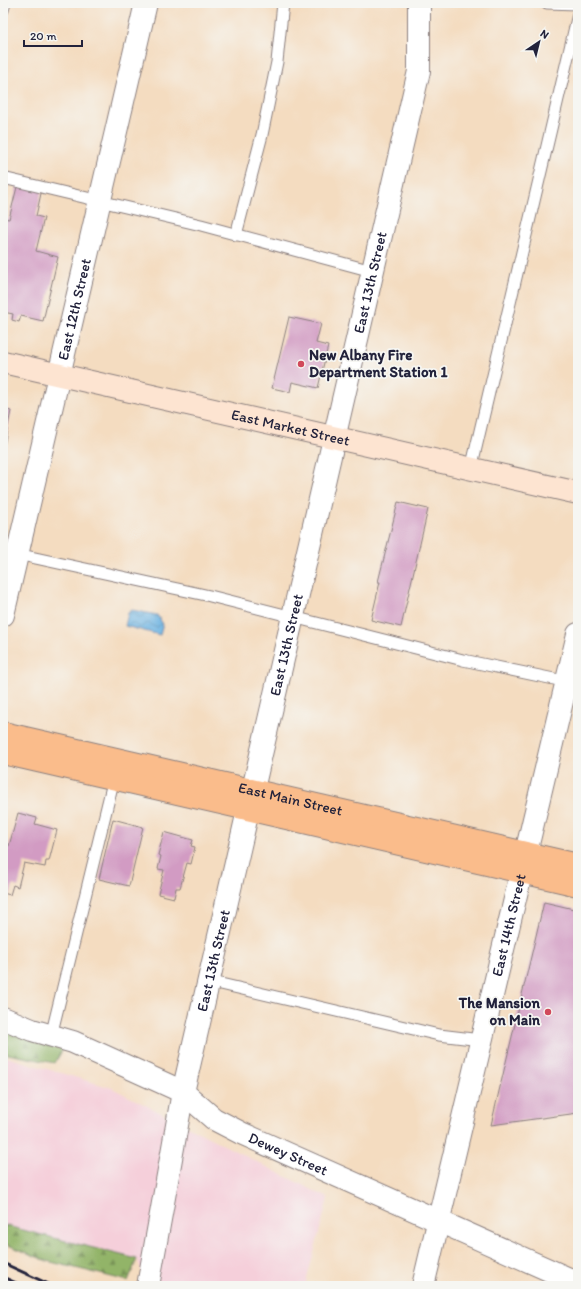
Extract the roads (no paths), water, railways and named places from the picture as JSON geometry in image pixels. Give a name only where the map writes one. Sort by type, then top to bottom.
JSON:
[{"type":"main road","name":"East Main Street","points":[[3,733],[250,800],[524,863],[578,885]]},
{"type":"main road","name":"East Main Street","points":[[3,752],[114,778],[250,800]]},
{"type":"main road","name":"East Main Street","points":[[524,863],[578,865]]},
{"type":"street","name":"East 12th Street","points":[[3,615],[10,552],[59,375],[146,3]]},
{"type":"street","name":"East 13th Street","points":[[148,1286],[183,1092],[419,71],[419,3]]},
{"type":"street","name":"East Market Street","points":[[3,362],[578,493]]},
{"type":"street","name":"East 14th Street","points":[[423,1286],[524,863],[572,682],[578,634]]},
{"type":"street","name":"Dewey Street","points":[[3,1018],[51,1036],[73,1042],[103,1055],[183,1092],[214,1118],[241,1133],[578,1283]]},
{"type":"lane","points":[[3,10],[5,3]]},
{"type":"lane","points":[[236,235],[268,106],[277,62],[283,3]]},
{"type":"lane","points":[[548,3],[578,4]]},
{"type":"lane","points":[[471,469],[578,14]]},
{"type":"lane","points":[[3,178],[236,235],[372,271]]},
{"type":"lane","points":[[10,552],[210,596],[463,660],[572,682]]},
{"type":"lane","points":[[51,1036],[114,778]]},
{"type":"lane","points":[[208,981],[439,1035],[481,1040]]},
{"type":"water","points":[[132,610],[157,615],[163,624],[160,635],[125,626],[128,613]]},
{"type":"railway","points":[[3,1263],[53,1286]]},
{"type":"railway","points":[[3,1277],[23,1286]]},
{"type":"place","name":"New Albany Fire Department Station 1","points":[[301,364]]},
{"type":"place","name":"The Mansion on Main","points":[[548,1012]]}]
